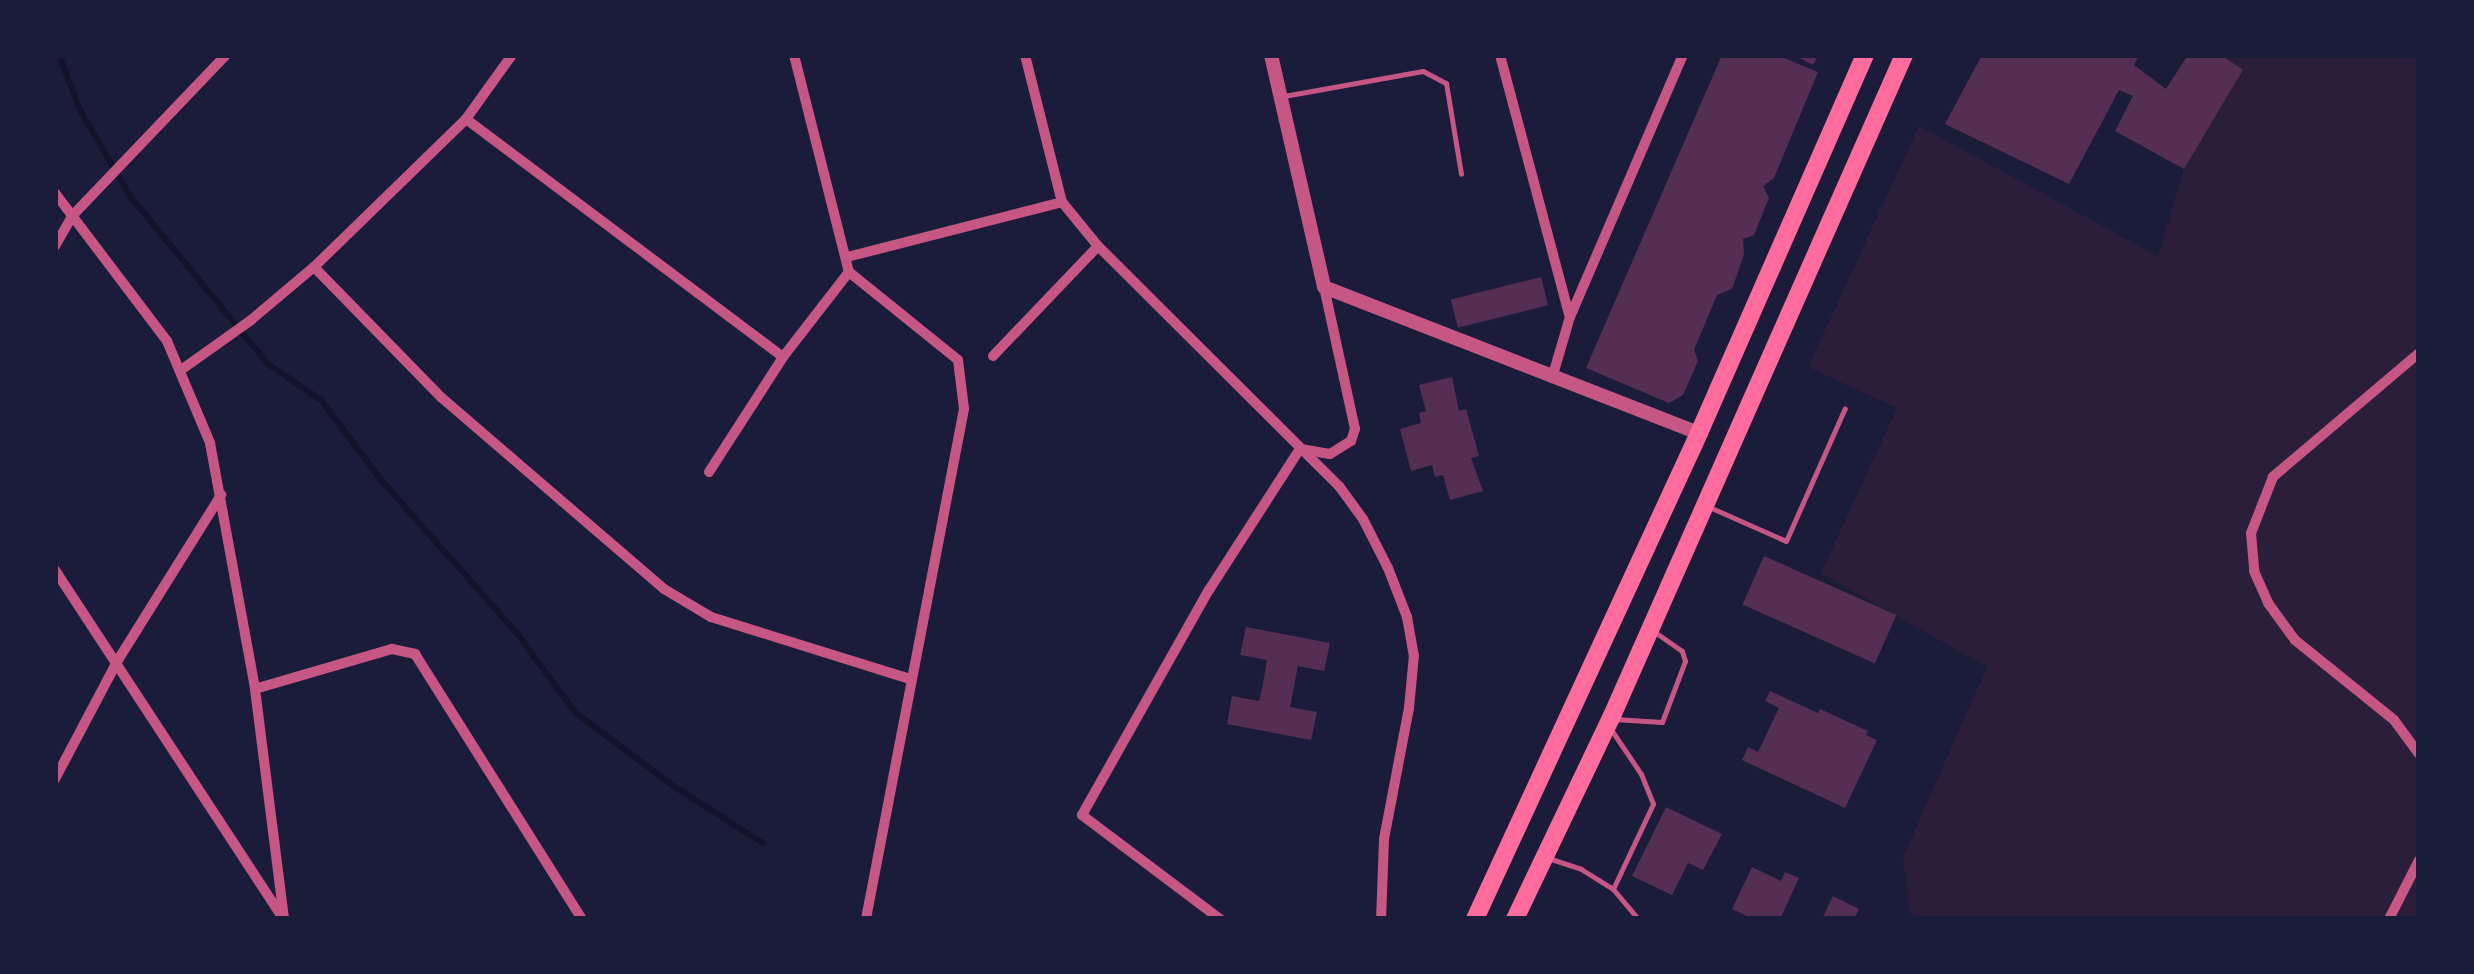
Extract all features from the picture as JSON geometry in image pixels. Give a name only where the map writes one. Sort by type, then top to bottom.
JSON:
[{"type":"highway","points":[[1475,919],[1699,434],[1865,55]]},
{"type":"highway","points":[[1522,917],[1545,857],[1609,722],[1904,55]]},
{"type":"street","points":[[55,246],[73,216],[226,55]]},
{"type":"street","points":[[182,370],[252,320],[314,267],[466,120],[512,55]]},
{"type":"street","points":[[794,55],[849,272],[958,360],[964,409],[866,919]]},
{"type":"street","points":[[1026,55],[1062,202],[1098,246],[1339,486],[1364,519],[1388,568],[1414,655],[1409,708],[1384,838],[1381,919]]},
{"type":"street","points":[[1271,55],[1354,429],[1350,441],[1330,454],[1300,449]]},
{"type":"street","points":[[1500,55],[1570,317]]},
{"type":"street","points":[[1552,378],[1570,317],[1682,55]]},
{"type":"street","points":[[466,120],[783,356]]},
{"type":"street","points":[[55,193],[167,341],[210,442],[255,689],[284,919]]},
{"type":"street","points":[[847,256],[1062,202]]},
{"type":"street","points":[[993,356],[1098,246]]},
{"type":"street","points":[[314,267],[442,398],[664,589],[711,617],[910,679]]},
{"type":"street","points":[[709,472],[783,356],[849,272]]},
{"type":"street","points":[[1324,287],[1699,434]]},
{"type":"street","points":[[2419,353],[2273,477],[2251,533],[2254,570],[2268,603],[2294,640],[2394,720],[2419,754]]},
{"type":"street","points":[[1220,919],[1082,815],[1209,590],[1300,449]]},
{"type":"street","points":[[55,779],[118,660],[222,494]]},
{"type":"street","points":[[55,570],[118,660],[284,919]]},
{"type":"street","points":[[255,689],[392,649],[414,654],[582,919]]},
{"type":"street","points":[[2388,919],[2419,860]]},
{"type":"lane","points":[[1281,96],[1423,71],[1446,83],[1462,174]]},
{"type":"lane","points":[[1704,505],[1786,540],[1846,408]]},
{"type":"lane","points":[[1609,722],[1662,722],[1685,661],[1682,652],[1650,629]]},
{"type":"lane","points":[[1609,722],[1641,774],[1653,804],[1613,888]]},
{"type":"lane","points":[[1545,857],[1581,869],[1613,888],[1638,919]]},
{"type":"shaded area","points":[[2221,55],[2419,55],[2419,919],[1920,919],[1910,913],[1903,857],[1987,667],[1821,573],[1897,408],[1808,367],[1919,126],[2158,256],[2184,169],[2243,71]]},
{"type":"building","points":[[1722,55],[1777,55],[1818,72],[1774,178],[1763,186],[1769,198],[1754,235],[1743,239],[1744,255],[1732,289],[1717,295],[1694,350],[1698,361],[1683,395],[1669,403],[1586,368]]},
{"type":"building","points":[[1793,55],[1818,55],[1813,65]]},
{"type":"building","points":[[1982,55],[2139,55],[2134,65],[2166,89],[2186,58],[2180,55],[2221,55],[2243,70],[2184,169],[2115,131],[2133,96],[2119,90],[2069,184],[1945,124]]},
{"type":"building","points":[[1541,277],[1548,305],[1458,328],[1451,299]]},
{"type":"building","points":[[1452,377],[1459,411],[1466,409],[1479,456],[1471,458],[1483,491],[1450,500],[1443,475],[1435,477],[1432,465],[1411,471],[1400,429],[1421,423],[1419,413],[1426,411],[1419,385]]},
{"type":"building","points":[[1764,556],[1896,615],[1875,663],[1742,604]]},
{"type":"building","points":[[1246,627],[1330,643],[1324,671],[1298,666],[1295,681],[1290,707],[1317,712],[1311,740],[1227,724],[1232,696],[1259,701],[1262,689],[1267,660],[1240,655]]},
{"type":"building","points":[[1770,691],[1818,713],[1820,709],[1868,731],[1866,735],[1877,740],[1845,808],[1742,760],[1748,747],[1758,752],[1779,708],[1765,701]]},
{"type":"building","points":[[1666,807],[1722,834],[1703,870],[1688,863],[1672,895],[1632,876]]},
{"type":"building","points":[[1752,867],[1781,881],[1785,872],[1799,878],[1780,919],[1753,919],[1732,909]]},
{"type":"building","points":[[1833,896],[1859,909],[1854,919],[1822,919]]},
{"type":"waterway","points":[[59,55],[80,110],[130,196],[268,364],[321,400],[382,481],[516,632],[576,713],[675,787],[763,843]]}]
